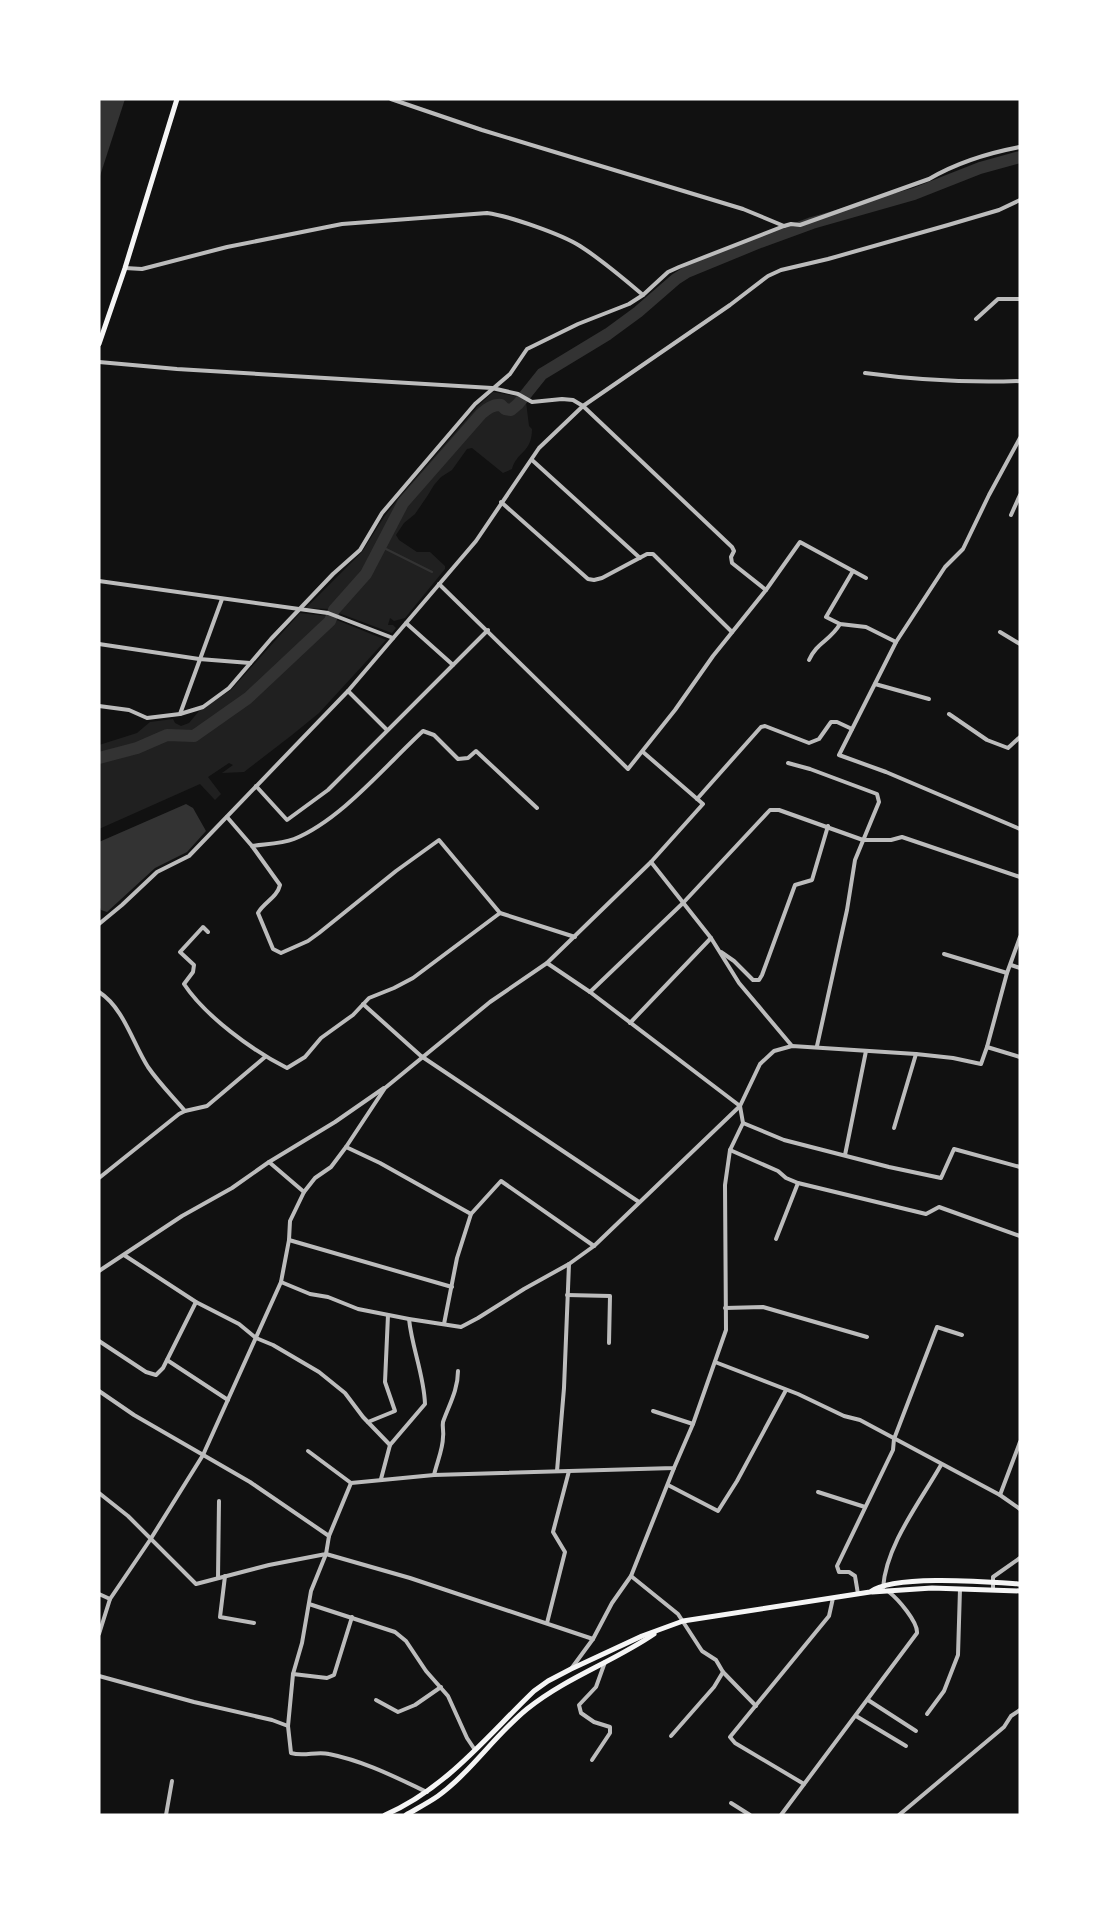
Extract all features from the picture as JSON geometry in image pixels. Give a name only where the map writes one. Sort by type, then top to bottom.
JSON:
[{"type":"main road","points":[[99,344],[177,99]]},
{"type":"main road","points":[[386,1815],[427,1792],[460,1766],[534,1691],[548,1681],[642,1636],[682,1621],[933,1581],[993,1586],[1020,1591]]},
{"type":"main road","points":[[885,1590],[1020,1584]]},
{"type":"main road","points":[[406,1815],[437,1797],[466,1771],[513,1722],[556,1687],[663,1628]]},
{"type":"street","points":[[391,99],[482,130],[743,209],[784,226]]},
{"type":"street","points":[[99,706],[129,710],[147,718],[180,714],[203,707],[230,688],[299,610],[333,574],[360,550],[382,513],[467,412],[510,374],[527,349],[578,324],[617,310],[643,295],[668,272],[784,226],[800,225],[929,179],[949,167],[1020,147]]},
{"type":"street","points":[[99,924],[157,872],[189,856],[348,691],[476,542],[539,448],[583,406],[730,305],[768,276],[781,270],[828,259],[999,210],[1020,200]]},
{"type":"street","points":[[125,268],[142,269],[227,247],[342,224],[487,213],[519,221],[579,245],[627,280],[643,295]]},
{"type":"street","points":[[976,319],[998,299],[1020,299]]},
{"type":"street","points":[[99,362],[177,369],[492,388],[518,394],[532,402],[573,400],[583,406],[732,547],[734,551],[731,557],[732,563],[766,590]]},
{"type":"street","points":[[865,373],[926,380],[1020,381]]},
{"type":"street","points":[[1020,438],[963,549],[945,567],[896,642],[839,755],[886,772],[1020,829]]},
{"type":"street","points":[[532,460],[640,558]]},
{"type":"street","points":[[1011,515],[1020,495]]},
{"type":"street","points":[[501,502],[588,579],[602,578],[647,554],[656,556],[732,632]]},
{"type":"street","points":[[439,584],[628,769],[766,590],[800,542],[866,578]]},
{"type":"street","points":[[853,571],[826,617],[840,624],[866,627],[896,642]]},
{"type":"street","points":[[99,582],[328,613],[393,638]]},
{"type":"street","points":[[180,714],[222,599]]},
{"type":"street","points":[[406,623],[453,665]]},
{"type":"street","points":[[809,660],[814,649],[833,637],[840,624]]},
{"type":"street","points":[[256,786],[287,820],[328,790],[488,630]]},
{"type":"street","points":[[1000,632],[1020,644]]},
{"type":"street","points":[[99,644],[199,659],[250,663]]},
{"type":"street","points":[[875,684],[929,699]]},
{"type":"street","points":[[348,691],[387,730]]},
{"type":"street","points":[[950,714],[987,740],[1008,748],[1020,737]]},
{"type":"street","points":[[697,799],[761,727],[765,726],[809,742],[819,740],[831,722],[837,722],[852,729]]},
{"type":"street","points":[[252,846],[291,840],[317,827],[343,808],[423,731],[434,735],[458,759],[468,758],[476,751],[537,808]]},
{"type":"street","points":[[99,1271],[385,1088],[490,1002],[547,963],[576,937],[651,862],[703,804],[643,752]]},
{"type":"street","points":[[788,763],[877,794],[879,802],[855,860],[847,910],[817,1046]]},
{"type":"street","points":[[590,992],[683,903],[770,810],[779,810],[863,840],[891,840],[902,837],[1020,877]]},
{"type":"street","points":[[227,817],[252,846],[280,885],[278,892],[258,913],[273,950],[281,953],[302,944],[319,933],[396,871],[439,840],[500,913],[576,937]]},
{"type":"street","points":[[720,951],[753,980],[759,980],[795,885],[812,880],[828,826]]},
{"type":"street","points":[[651,862],[711,938],[739,983],[792,1046]]},
{"type":"street","points":[[208,932],[202,927],[180,952],[194,965],[193,972],[184,984],[193,998],[207,1011],[265,1057],[287,1068],[304,1057],[321,1038],[353,1015],[369,998],[413,978],[500,913]]},
{"type":"street","points":[[281,1282],[358,1309],[461,1326],[569,1264],[594,1246],[740,1106],[760,1064],[774,1051],[792,1046],[817,1046],[953,1058],[981,1064],[1007,973],[1020,937]]},
{"type":"street","points":[[630,1023],[711,938]]},
{"type":"street","points":[[944,954],[1007,973]]},
{"type":"street","points":[[547,963],[590,992],[740,1106],[744,1123],[730,1150],[725,1185],[726,1330],[716,1362],[631,1576],[612,1602],[593,1639],[571,1669]]},
{"type":"street","points":[[1011,965],[1020,968]]},
{"type":"street","points":[[99,992],[118,1012],[149,1068],[185,1111]]},
{"type":"street","points":[[363,1005],[422,1056],[639,1202]]},
{"type":"street","points":[[987,1047],[1020,1057]]},
{"type":"street","points":[[845,1155],[866,1051]]},
{"type":"street","points":[[894,1128],[916,1054]]},
{"type":"street","points":[[99,1178],[185,1111],[207,1106],[265,1057]]},
{"type":"street","points":[[99,1634],[110,1599],[203,1455],[281,1282],[290,1221],[304,1192],[315,1178],[331,1167],[385,1088]]},
{"type":"street","points":[[744,1123],[784,1140],[941,1178],[954,1149],[1020,1167]]},
{"type":"street","points":[[346,1147],[380,1163],[471,1214]]},
{"type":"street","points":[[730,1150],[778,1171],[786,1178],[798,1183],[926,1214],[939,1207],[1020,1236]]},
{"type":"street","points":[[269,1162],[304,1192]]},
{"type":"street","points":[[444,1324],[457,1258],[471,1214],[501,1181],[594,1246]]},
{"type":"street","points":[[776,1239],[798,1183]]},
{"type":"street","points":[[289,1240],[452,1287]]},
{"type":"street","points":[[124,1255],[196,1302],[239,1324],[256,1338],[273,1345],[319,1372],[345,1393],[390,1445]]},
{"type":"street","points":[[557,1472],[564,1388],[569,1264]]},
{"type":"street","points":[[567,1295],[610,1296],[609,1343]]},
{"type":"street","points":[[99,1341],[156,1375],[167,1360],[196,1302]]},
{"type":"street","points":[[726,1308],[763,1307],[867,1337]]},
{"type":"street","points":[[368,1422],[395,1411],[385,1382],[388,1315]]},
{"type":"street","points":[[381,1479],[390,1445],[425,1404],[422,1378],[409,1319]]},
{"type":"street","points":[[858,1594],[855,1576],[849,1572],[839,1572],[837,1566],[893,1450],[894,1439],[937,1327],[962,1335]]},
{"type":"street","points":[[167,1360],[228,1400]]},
{"type":"street","points":[[716,1362],[798,1394],[844,1416],[860,1420],[1000,1495],[1020,1509]]},
{"type":"street","points":[[434,1474],[444,1436],[442,1424],[455,1395],[458,1371]]},
{"type":"street","points":[[668,1485],[718,1511],[738,1481],[786,1390]]},
{"type":"street","points":[[99,1391],[134,1415],[250,1482],[329,1536]]},
{"type":"street","points":[[653,1411],[693,1424]]},
{"type":"street","points":[[1000,1495],[1020,1442]]},
{"type":"street","points":[[309,1451],[351,1483],[434,1474],[674,1468]]},
{"type":"street","points":[[781,1815],[917,1633],[916,1625],[897,1598],[885,1590],[885,1570],[910,1515],[941,1465]]},
{"type":"street","points":[[547,1623],[565,1551],[554,1537],[553,1532],[568,1471]]},
{"type":"street","points":[[351,1483],[329,1536],[326,1554],[311,1591],[293,1674],[288,1726],[291,1753],[301,1756],[326,1753],[374,1767],[427,1792]]},
{"type":"street","points":[[818,1492],[865,1507]]},
{"type":"street","points":[[99,1493],[128,1516],[196,1584],[269,1565],[326,1554],[410,1578],[593,1639]]},
{"type":"street","points":[[218,1578],[219,1501]]},
{"type":"street","points":[[993,1586],[993,1577],[1020,1558]]},
{"type":"street","points":[[225,1576],[220,1617],[254,1623]]},
{"type":"street","points":[[631,1576],[678,1614],[702,1651],[716,1660],[723,1672],[756,1706]]},
{"type":"street","points":[[927,1714],[944,1691],[958,1655],[960,1588]]},
{"type":"street","points":[[99,1594],[110,1599]]},
{"type":"street","points":[[804,1784],[735,1743],[730,1737],[829,1616],[833,1598]]},
{"type":"street","points":[[309,1604],[352,1617],[401,1636],[448,1696],[466,1738],[475,1750]]},
{"type":"street","points":[[293,1674],[327,1678],[334,1675],[352,1617]]},
{"type":"street","points":[[592,1760],[610,1733],[610,1727],[594,1722],[581,1713],[579,1705],[596,1687],[605,1662]]},
{"type":"street","points":[[671,1736],[714,1687],[723,1672]]},
{"type":"street","points":[[99,1676],[288,1726]]},
{"type":"street","points":[[376,1700],[398,1712],[441,1687]]},
{"type":"street","points":[[868,1700],[916,1731]]},
{"type":"street","points":[[899,1815],[1004,1727],[1011,1716],[1020,1710]]},
{"type":"street","points":[[856,1716],[906,1746]]},
{"type":"street","points":[[166,1815],[172,1781]]},
{"type":"street","points":[[731,1803],[750,1815]]},
{"type":"shaded area","points":[[99,99],[125,99],[99,179]]},
{"type":"shaded area","points":[[493,392],[515,396],[526,402],[529,426],[532,429],[530,443],[512,469],[503,473],[472,448],[467,449],[452,470],[434,485],[415,514],[404,523],[396,535],[399,540],[417,552],[430,552],[445,566],[445,569],[405,618],[394,621],[390,618],[388,625],[396,628],[392,633],[328,609],[306,608],[362,552],[401,495],[477,407]]},
{"type":"shaded area","points":[[300,613],[327,616],[386,640],[319,713],[244,772],[222,773],[233,765],[229,763],[208,777],[221,794],[215,800],[200,784],[99,829],[99,745],[137,733],[150,722],[173,719],[181,726],[189,723],[199,711],[231,690]]},
{"type":"shaded area","points":[[186,804],[193,808],[206,831],[187,852],[155,868],[107,912],[101,910],[99,905],[99,842]]},
{"type":"waterway","points":[[99,758],[137,748],[167,735],[194,736],[248,698],[330,621],[334,610],[366,574],[403,503],[481,414],[490,407],[498,405],[511,410],[542,374],[608,334],[676,279],[687,272],[812,223],[914,194],[980,168],[1020,157]]},
{"type":"waterway","points":[[380,546],[432,572]]}]
